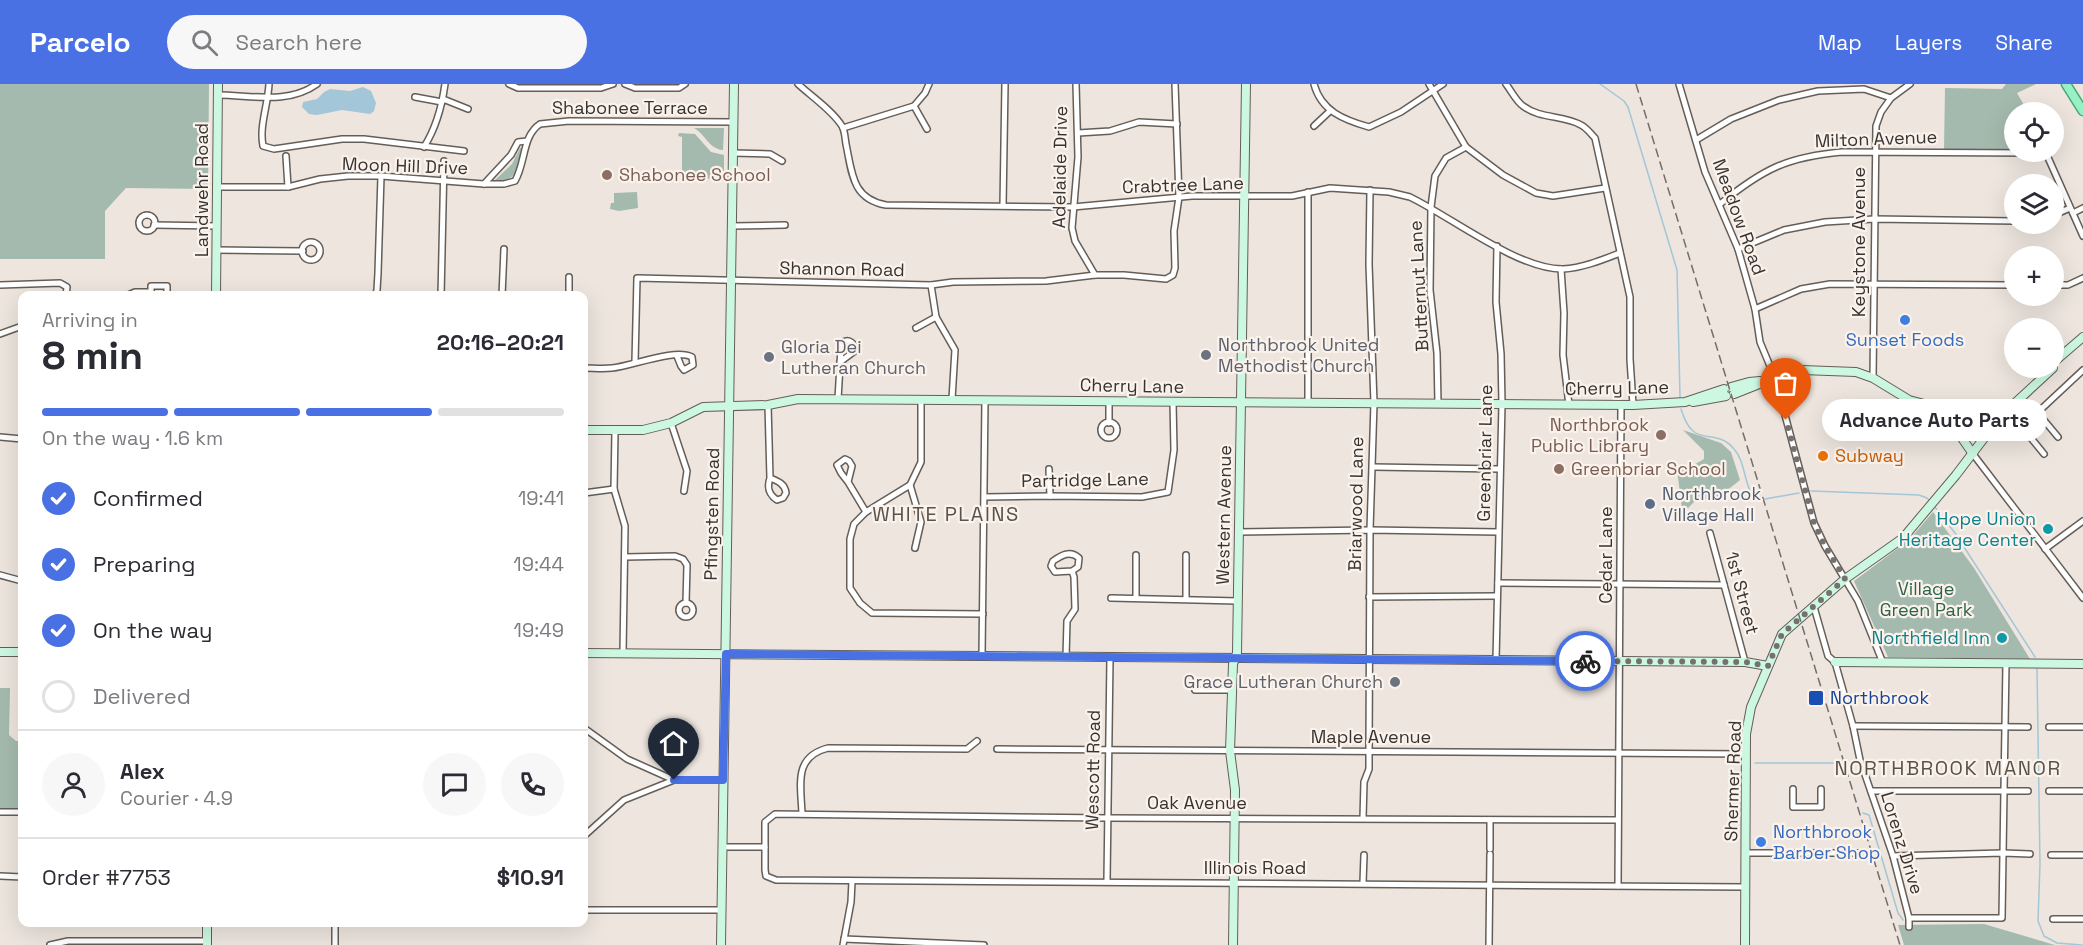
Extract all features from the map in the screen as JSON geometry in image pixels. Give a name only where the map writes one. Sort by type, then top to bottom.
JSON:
[{"type":"main road","points":[[2066,84],[2083,111]]},
{"type":"street","name":"Landwehr Road","points":[[216,291],[218,84]]},
{"type":"street","points":[[269,84],[261,134],[263,146],[274,149],[342,139],[364,139],[464,151]]},
{"type":"street","points":[[218,95],[268,98],[289,96],[309,90],[316,84]]},
{"type":"street","points":[[424,147],[434,132],[445,84]]},
{"type":"street","points":[[509,84],[518,88],[601,88],[614,84]]},
{"type":"street","points":[[626,85],[635,88],[679,88],[685,84]]},
{"type":"street","name":"Pfingsten Road","points":[[721,945],[734,84]]},
{"type":"street","points":[[798,84],[843,128],[914,106],[926,93],[929,84]]},
{"type":"street","points":[[1003,206],[1005,84]]},
{"type":"street","points":[[1175,84],[1179,197]]},
{"type":"street","name":"Western Avenue","points":[[1233,945],[1235,790],[1230,751],[1231,690],[1234,658],[1237,654],[1246,84]]},
{"type":"street","points":[[1314,84],[1330,111],[1348,121],[1369,127],[1386,121],[1443,84]]},
{"type":"street","points":[[1429,84],[1466,147],[1503,175],[1536,193],[1568,195],[1605,188]]},
{"type":"street","points":[[1506,84],[1518,102],[1526,108],[1537,114],[1568,120],[1584,126],[1594,138],[1630,297],[1633,405]]},
{"type":"street","name":"Meadow Road","points":[[1679,84],[1705,172],[1738,249],[1755,309],[1760,342],[1806,498],[1825,546],[1858,601],[1883,663]]},
{"type":"street","name":"Keystone Avenue","points":[[1873,378],[1876,126],[1881,112],[1891,98],[1910,84]]},
{"type":"street","name":"Adelaide Drive","points":[[1076,87],[1078,157],[1072,228],[1075,241],[1095,275]]},
{"type":"street","points":[[1696,140],[1731,119],[1779,100],[1818,91],[1864,89],[1891,98]]},
{"type":"street","points":[[415,97],[442,101],[468,109]]},
{"type":"street","points":[[914,106],[927,129]]},
{"type":"street","points":[[1314,126],[1330,111]]},
{"type":"street","name":"Shabonee Terrace","points":[[484,184],[511,155],[518,142],[527,141],[535,127],[547,122],[734,122]]},
{"type":"street","points":[[1078,133],[1110,131],[1139,122],[1177,124]]},
{"type":"street","name":"Crabtree Lane","points":[[843,128],[852,175],[861,195],[873,203],[1073,207],[1179,197],[1292,196],[1330,188],[1370,190],[1410,196],[1528,263],[1562,269],[1578,267],[1620,253]]},
{"type":"street","name":"Moon Hill Drive","points":[[217,187],[288,187],[320,179],[348,176],[504,184],[515,181],[520,171],[527,141]]},
{"type":"street","name":"Butternut Lane","points":[[1438,404],[1437,353],[1430,290],[1431,207],[1435,176],[1446,158],[1466,147]]},
{"type":"street","points":[[733,153],[770,154],[782,161]]},
{"type":"street","name":"Milton Avenue","points":[[1720,204],[1761,173],[1813,154],[2004,153]]},
{"type":"street","points":[[286,156],[288,187]]},
{"type":"street","points":[[441,291],[444,161]]},
{"type":"street","points":[[2050,162],[2083,236]]},
{"type":"street","points":[[377,291],[381,176]]},
{"type":"street","name":"Briarwood Lane","points":[[1363,818],[1364,782],[1369,769],[1370,530],[1374,403],[1369,264],[1370,190]]},
{"type":"street","points":[[1308,192],[1308,403]]},
{"type":"street","name":"Shannon Road","points":[[635,362],[637,278],[931,285],[953,282],[1046,281],[1095,275],[1166,279],[1173,275],[1175,267],[1174,231],[1179,197]]},
{"type":"street","points":[[2064,212],[2083,207]]},
{"type":"street","points":[[1738,249],[1764,237],[1804,225],[1874,219],[2004,221]]},
{"type":"street","points":[[154,225],[217,226]]},
{"type":"street","points":[[732,226],[785,225]]},
{"type":"street","name":"Greenbriar Lane","points":[[1496,660],[1502,404],[1501,354],[1496,302],[1497,246]]},
{"type":"street","points":[[502,291],[504,249]]},
{"type":"street","points":[[216,250],[303,251]]},
{"type":"street","points":[[1562,269],[1563,355],[1569,405]]},
{"type":"street","points":[[569,277],[569,291]]},
{"type":"street","points":[[2064,285],[2083,278]]},
{"type":"street","points":[[0,285],[60,283],[67,287],[67,291]]},
{"type":"street","points":[[1755,309],[1801,289],[1830,284],[2004,285]]},
{"type":"street","points":[[931,285],[936,317],[955,350],[952,399]]},
{"type":"street","points":[[151,291],[151,286],[167,286],[167,291]]},
{"type":"street","points":[[916,328],[936,317]]},
{"type":"street","points":[[0,334],[18,327]]},
{"type":"street","name":"Shermer Road","points":[[2064,355],[2083,338]]},
{"type":"street","points":[[588,368],[613,368],[635,362],[677,356]]},
{"type":"street","points":[[838,399],[840,362]]},
{"type":"street","name":"Cherry Lane","points":[[588,430],[643,430],[670,423],[703,407],[768,405],[798,399],[1633,405],[1703,401],[1749,382],[1771,379],[1802,370],[1824,369],[1856,372],[1873,378],[1910,400],[1932,406],[1948,418],[1972,454]]},
{"type":"street","points":[[2044,453],[2022,427],[2083,370]]},
{"type":"street","points":[[2078,375],[2083,381]]},
{"type":"street","name":"Shermer Road","points":[[1745,945],[1746,734],[1751,707],[1782,634],[1845,579],[1903,538],[2000,417],[2038,378]]},
{"type":"street","points":[[921,399],[921,462],[909,485],[866,512],[854,524],[850,539],[850,588],[872,613],[983,614]]},
{"type":"street","points":[[982,656],[985,400]]},
{"type":"street","points":[[1109,401],[1109,423]]},
{"type":"street","name":"Partridge Lane","points":[[985,497],[1142,498],[1168,492],[1174,450],[1173,402]]},
{"type":"street","points":[[768,405],[770,478]]},
{"type":"street","name":"Cedar Lane","points":[[1618,886],[1621,405]]},
{"type":"street","points":[[2038,413],[2058,437]]},
{"type":"street","points":[[1959,435],[1970,443],[1976,442],[2000,417]]},
{"type":"street","points":[[670,423],[687,471],[684,491]]},
{"type":"street","points":[[615,430],[614,489],[626,525],[623,653]]},
{"type":"street","points":[[0,437],[18,439]]},
{"type":"street","points":[[1972,454],[2083,598]]},
{"type":"street","points":[[1372,467],[1499,469]]},
{"type":"street","points":[[1049,469],[1050,496]]},
{"type":"street","points":[[848,482],[866,512]]},
{"type":"street","points":[[909,485],[921,522],[915,548]]},
{"type":"street","points":[[588,492],[614,489]]},
{"type":"street","points":[[2044,549],[2083,521]]},
{"type":"street","points":[[1239,532],[1370,530],[1498,532]]},
{"type":"street","name":"1st Street","points":[[1710,533],[1745,662]]},
{"type":"street","points":[[1064,554],[1075,555],[1079,558],[1080,563],[1072,571],[1055,572],[1052,566],[1053,561],[1064,554]]},
{"type":"street","points":[[1136,555],[1136,598]]},
{"type":"street","points":[[1186,555],[1186,599]]},
{"type":"street","points":[[625,557],[675,556],[683,559],[687,565],[686,603]]},
{"type":"street","points":[[1066,657],[1067,621],[1075,609],[1072,571]]},
{"type":"street","points":[[0,575],[18,579]]},
{"type":"street","points":[[1498,583],[1724,585]]},
{"type":"street","points":[[1370,597],[1496,596]]},
{"type":"street","points":[[1112,598],[1238,601]]},
{"type":"street","name":"Lorenz Drive","points":[[1814,607],[1828,656],[1835,662],[1860,760],[1893,856],[1909,918],[1909,927]]},
{"type":"street","points":[[0,652],[18,652]]},
{"type":"street","points":[[588,653],[1745,662],[1768,666]]},
{"type":"street","name":"Wescott Road","points":[[1107,881],[1110,658]]},
{"type":"street","points":[[1835,662],[2083,664]]},
{"type":"street","points":[[1909,918],[2002,918],[2006,663]]},
{"type":"street","points":[[1195,690],[1231,690]]},
{"type":"street","points":[[1853,726],[2028,727]]},
{"type":"street","points":[[2049,727],[2083,727]]},
{"type":"street","points":[[588,731],[627,759],[674,780]]},
{"type":"street","points":[[802,814],[801,772],[811,754],[819,750],[828,748],[967,749],[977,741]]},
{"type":"street","name":"Maple Avenue","points":[[996,749],[1746,754]]},
{"type":"street","points":[[588,832],[624,800],[674,780],[723,780]]},
{"type":"street","points":[[1793,789],[1793,807],[1821,807],[1821,789]]},
{"type":"street","points":[[1871,790],[2028,791]]},
{"type":"street","points":[[2049,791],[2083,791]]},
{"type":"street","points":[[0,812],[18,812]]},
{"type":"street","name":"Oak Avenue","points":[[765,847],[765,822],[775,814],[1618,820]]},
{"type":"street","points":[[1489,945],[1490,820]]},
{"type":"street","points":[[722,847],[765,847]]},
{"type":"street","name":"Illinois Road","points":[[765,847],[766,876],[776,880],[1745,887]]},
{"type":"street","points":[[1745,853],[1857,853]]},
{"type":"street","points":[[1893,856],[2030,854]]},
{"type":"street","points":[[1364,855],[1364,883]]},
{"type":"street","points":[[2051,855],[2083,855]]},
{"type":"street","points":[[0,876],[18,877]]},
{"type":"street","points":[[852,880],[851,902],[844,942],[984,945]]},
{"type":"street","points":[[588,909],[721,910]]},
{"type":"street","points":[[2053,919],[2083,919]]},
{"type":"street","points":[[50,945],[68,941],[207,943],[207,927]]},
{"type":"street","points":[[335,927],[335,945]]},
{"type":"green space","points":[[0,84],[209,84],[208,189],[126,188],[105,211],[105,259],[0,259]]},
{"type":"green space","points":[[2006,84],[2036,84],[2017,93],[2022,102],[2004,102],[2004,149],[1944,149],[1945,88],[2002,89]]},
{"type":"green space","points":[[694,128],[724,128],[723,150],[714,147]]},
{"type":"green space","points":[[679,133],[695,134],[711,152],[724,155],[724,181],[679,176],[682,175],[682,137],[678,136]]},
{"type":"green space","points":[[520,148],[523,148],[516,173],[507,179],[493,181],[492,179],[495,180],[512,164]]},
{"type":"green space","points":[[637,192],[638,208],[619,211],[610,209],[611,203],[614,203],[614,193]]},
{"type":"green space","points":[[1683,430],[1721,443],[1731,452],[1740,480],[1720,496],[1694,502],[1688,508],[1682,508],[1677,470],[1685,470],[1704,459],[1704,451]]},
{"type":"green space","name":"Village Green Park","points":[[1933,512],[1974,568],[2030,659],[1888,657],[1854,581],[1909,540]]},
{"type":"green space","points":[[0,688],[10,688],[9,735],[18,741],[18,808],[0,808]]},
{"type":"green space","points":[[1984,924],[2055,945],[1904,945],[1898,925]]},
{"type":"water","points":[[363,87],[371,91],[376,103],[374,111],[370,114],[342,110],[317,115],[309,114],[302,107],[303,102],[317,99],[330,89],[350,91]]},
{"type":"waterway","points":[[1600,84],[1624,101],[1628,107],[1677,270],[1680,397]]},
{"type":"waterway","points":[[1681,409],[1692,430],[1698,434],[1727,442],[1734,449],[1741,461],[1750,490],[1758,500]]},
{"type":"waterway","points":[[1811,491],[1919,495],[1931,502]]},
{"type":"waterway","points":[[1765,499],[1799,493]]},
{"type":"waterway","points":[[1934,506],[1955,533],[2035,657]]},
{"type":"waterway","points":[[2037,669],[2040,864],[2038,921],[2044,936],[2057,943],[2082,945]]},
{"type":"waterway","points":[[1755,763],[1835,763]]},
{"type":"waterway","points":[[1863,813],[1869,815],[1898,913],[1903,920]]},
{"type":"railway","points":[[1636,84],[1900,945]]},
{"type":"way so far","points":[[1585,661],[1745,662],[1768,666],[1782,634],[1845,579],[1814,523],[1786,420]]},
{"type":"place","name":"Shabonee School","points":[[607,175]]},
{"type":"place","name":"Sunset Foods","points":[[1905,320]]},
{"type":"place","name":"Northbrook United Methodist Church","points":[[1206,355]]},
{"type":"place","name":"Gloria Dei Lutheran Church","points":[[769,357]]},
{"type":"place","name":"Advance Auto Parts","points":[[1786,420]]},
{"type":"place","name":"Northbrook Public Library","points":[[1661,435]]},
{"type":"place","name":"Subway","points":[[1823,456]]},
{"type":"place","name":"Greenbriar School","points":[[1559,469]]},
{"type":"place","name":"Northbrook Village Hall","points":[[1650,504]]},
{"type":"place","name":"Hope Union Heritage Center","points":[[2048,529]]},
{"type":"place","name":"Northfield Inn","points":[[2002,638]]},
{"type":"place","name":"Grace Lutheran Church","points":[[1395,682]]},
{"type":"place","name":"Northbrook","points":[[1816,698]]},
{"type":"place","name":"Northbrook Barber Shop","points":[[1761,842]]},
{"type":"district","name":"WHITE PLAINS","points":[[946,514]]},
{"type":"district","name":"NORTHBROOK MANOR","points":[[1948,768]]},
{"type":"route","points":[[674,780],[723,780],[726,654],[1585,661]]}]
